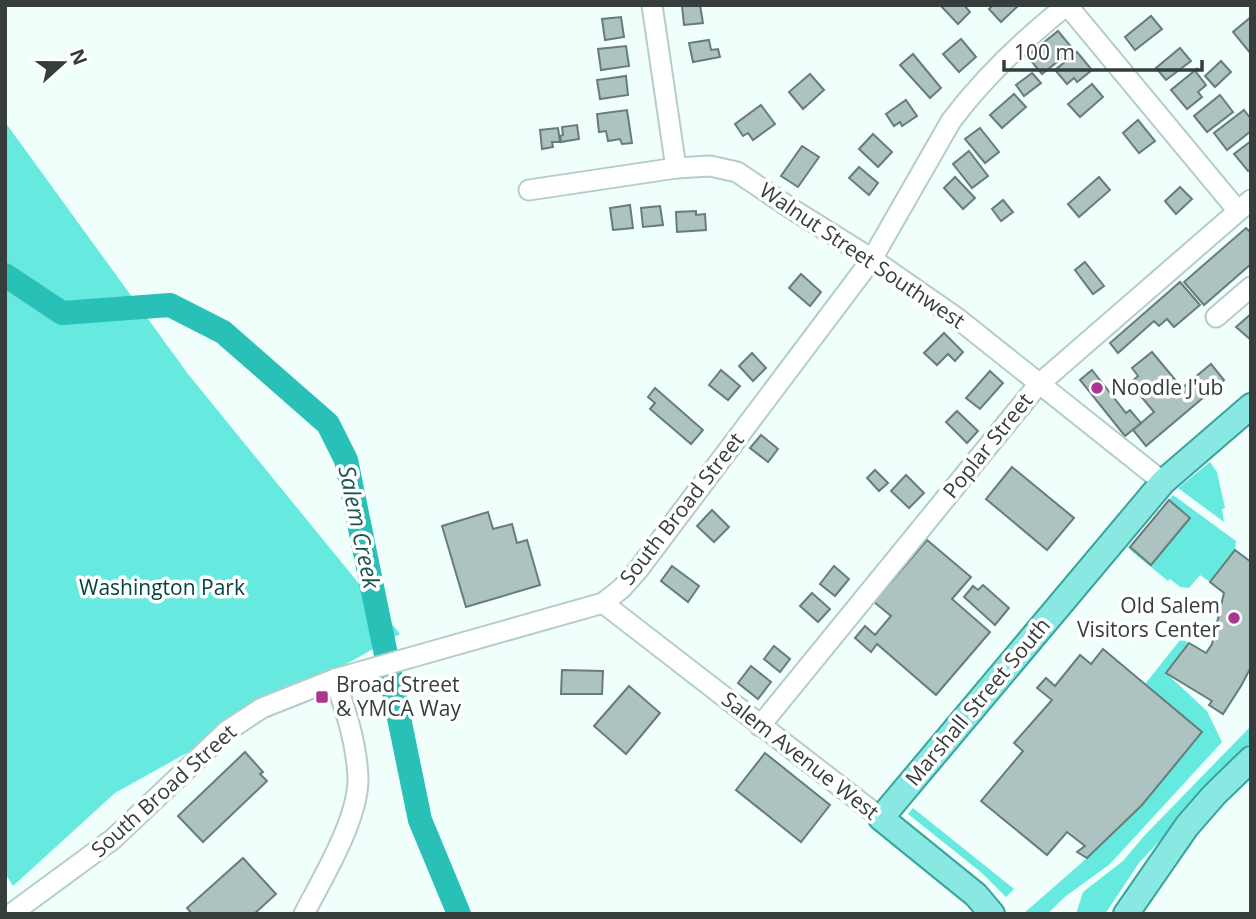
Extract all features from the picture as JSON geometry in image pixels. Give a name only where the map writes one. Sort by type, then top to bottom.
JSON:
[{"type":"main road","name":"Marshall Street South","points":[[881,818],[1163,482],[1251,406]]},
{"type":"main road","points":[[1126,914],[1187,827],[1214,795],[1251,759]]},
{"type":"main road","name":"Salem Avenue West","points":[[881,818],[976,895],[992,914]]},
{"type":"street","points":[[652,5],[676,168]]},
{"type":"street","points":[[1067,5],[1244,205]]},
{"type":"street","name":"South Broad Street","points":[[11,914],[113,839],[229,730],[262,708],[335,679],[603,603],[621,589],[872,259],[951,121],[977,87],[1013,49],[1067,5]]},
{"type":"street","name":"Walnut Street Southwest","points":[[529,190],[676,168],[710,166],[737,172],[872,259],[957,318],[1163,482]]},
{"type":"street","name":"Poplar Street","points":[[761,726],[1038,385],[1244,205]]},
{"type":"street","points":[[1216,317],[1251,286]]},
{"type":"street","name":"Salem Avenue West","points":[[603,603],[881,818]]},
{"type":"street","points":[[304,914],[336,851],[356,801],[356,757],[348,718],[335,679]]},
{"type":"green space","name":"Washington Park","points":[[5,122],[188,374],[400,634],[115,793],[13,886],[5,873]]},
{"type":"green space","points":[[1210,462],[1217,472],[1225,508],[1222,509],[1224,522],[1178,488]]},
{"type":"green space","points":[[1173,495],[1236,541],[1235,550],[1210,582],[1200,575],[1189,588],[1180,587],[1170,579],[1168,581],[1127,545],[1151,565],[1190,518],[1169,500]]},
{"type":"green space","points":[[1181,639],[1189,643],[1166,673],[1207,711],[1222,742],[1110,864],[1066,896],[1047,914],[1023,914],[1142,805],[1202,732],[1145,684]]},
{"type":"green space","points":[[1251,726],[1251,742],[1139,863],[1105,914],[1076,914],[1083,892],[1123,861]]},
{"type":"green space","points":[[913,808],[1014,889],[1006,897],[982,873],[908,814]]},
{"type":"building","points":[[700,5],[703,23],[684,25],[682,6]]},
{"type":"building","points":[[940,5],[964,5],[970,12],[958,24]]},
{"type":"building","points":[[993,5],[1019,5],[1001,22],[989,9]]},
{"type":"building","points":[[1151,16],[1162,29],[1135,50],[1125,37]]},
{"type":"building","points":[[621,17],[624,37],[605,40],[602,19]]},
{"type":"building","points":[[1251,17],[1251,54],[1233,32]]},
{"type":"building","points":[[1058,31],[1073,49],[1042,74],[1027,56]]},
{"type":"building","points":[[961,39],[976,57],[959,72],[943,54]]},
{"type":"building","points":[[709,40],[711,50],[718,49],[720,57],[693,62],[689,43]]},
{"type":"building","points":[[626,46],[629,66],[601,70],[598,49]]},
{"type":"building","points":[[1180,48],[1191,61],[1166,80],[1156,68]]},
{"type":"building","points":[[1077,52],[1092,70],[1077,82],[1074,78],[1067,84],[1055,70]]},
{"type":"building","points":[[913,54],[941,88],[930,98],[900,65]]},
{"type":"building","points":[[1221,61],[1231,72],[1215,87],[1205,76]]},
{"type":"building","points":[[1198,68],[1196,72],[1206,85],[1198,92],[1202,97],[1187,109],[1171,90]]},
{"type":"building","points":[[1032,73],[1041,83],[1024,96],[1016,85]]},
{"type":"building","points":[[810,74],[824,90],[803,109],[789,92]]},
{"type":"building","points":[[626,76],[628,95],[600,99],[597,80]]},
{"type":"building","points":[[1092,84],[1103,97],[1080,117],[1068,104]]},
{"type":"building","points":[[1014,94],[1026,107],[1002,128],[990,115]]},
{"type":"building","points":[[1220,95],[1233,112],[1207,132],[1194,116]]},
{"type":"building","points":[[906,100],[917,116],[902,126],[900,122],[894,126],[886,114]]},
{"type":"building","points":[[761,105],[775,124],[753,140],[748,133],[743,136],[735,124]]},
{"type":"building","points":[[627,110],[632,143],[622,144],[620,139],[608,141],[606,131],[599,132],[597,114]]},
{"type":"building","points":[[1244,110],[1251,119],[1251,131],[1227,150],[1214,133]]},
{"type":"building","points":[[1138,120],[1155,141],[1139,153],[1123,133]]},
{"type":"building","points":[[577,125],[579,139],[561,142],[562,127]]},
{"type":"building","points":[[558,128],[560,142],[552,142],[553,147],[542,149],[540,130]]},
{"type":"building","points":[[980,128],[999,152],[985,163],[965,139]]},
{"type":"building","points":[[873,134],[892,152],[878,167],[859,149]]},
{"type":"building","points":[[1251,141],[1251,169],[1248,171],[1234,154]]},
{"type":"building","points":[[802,146],[819,157],[798,187],[781,176]]},
{"type":"building","points":[[969,151],[988,176],[972,188],[953,164]]},
{"type":"building","points":[[859,167],[878,183],[869,195],[849,178]]},
{"type":"building","points":[[955,177],[975,198],[963,209],[944,188]]},
{"type":"building","points":[[1099,177],[1110,190],[1079,217],[1068,204]]},
{"type":"building","points":[[1180,187],[1192,199],[1176,214],[1165,201]]},
{"type":"building","points":[[1003,200],[1013,212],[1001,221],[992,209]]},
{"type":"building","points":[[630,205],[633,228],[613,230],[610,208]]},
{"type":"building","points":[[660,206],[663,225],[643,227],[641,208]]},
{"type":"building","points":[[696,211],[696,215],[705,214],[706,230],[677,232],[676,212]]},
{"type":"building","points":[[1246,228],[1251,233],[1251,264],[1204,305],[1184,282]]},
{"type":"building","points":[[1085,262],[1104,286],[1093,294],[1075,270]]},
{"type":"building","points":[[801,274],[821,292],[810,306],[789,288]]},
{"type":"building","points":[[1180,282],[1200,305],[1174,327],[1167,319],[1159,326],[1154,321],[1118,353],[1110,343]]},
{"type":"building","points":[[1251,314],[1251,340],[1236,327]]},
{"type":"building","points":[[944,333],[963,352],[955,361],[948,354],[937,365],[924,353]]},
{"type":"building","points":[[1152,352],[1182,388],[1211,364],[1224,380],[1146,446],[1133,430],[1154,412],[1130,383],[1138,376],[1132,368]]},
{"type":"building","points":[[752,353],[766,368],[753,381],[739,366]]},
{"type":"building","points":[[721,370],[740,386],[728,400],[709,385]]},
{"type":"building","points":[[1092,370],[1126,413],[1130,410],[1141,423],[1125,436],[1080,380]]},
{"type":"building","points":[[990,371],[1003,383],[980,409],[966,398]]},
{"type":"building","points":[[655,388],[703,430],[691,444],[650,409],[655,403],[648,397]]},
{"type":"building","points":[[957,411],[978,431],[967,443],[946,422]]},
{"type":"building","points":[[761,435],[778,449],[768,462],[750,448]]},
{"type":"building","points":[[1012,467],[1074,518],[1047,550],[986,499]]},
{"type":"building","points":[[875,470],[888,483],[879,491],[867,478]]},
{"type":"building","points":[[906,475],[924,493],[909,508],[891,491]]},
{"type":"building","points":[[1169,500],[1190,518],[1151,565],[1130,547]]},
{"type":"building","points":[[712,510],[729,527],[714,542],[697,526]]},
{"type":"building","points":[[488,512],[493,529],[512,524],[517,543],[527,540],[540,585],[466,607],[442,526]]},
{"type":"building","points":[[927,540],[971,577],[952,599],[990,632],[936,695],[877,644],[871,652],[855,638],[865,626],[875,635],[891,616],[874,602]]},
{"type":"building","name":"Old Salem Visitors Center","points":[[1235,550],[1251,562],[1251,667],[1223,714],[1209,705],[1212,701],[1166,673],[1189,643],[1206,653],[1212,644],[1224,593],[1210,582]]},
{"type":"building","points":[[672,566],[699,586],[688,602],[661,581]]},
{"type":"building","points":[[834,566],[849,579],[835,596],[820,584]]},
{"type":"building","points":[[983,585],[1009,608],[995,625],[964,597],[973,586],[978,590]]},
{"type":"building","points":[[812,593],[830,609],[818,622],[800,606]]},
{"type":"building","points":[[774,646],[790,659],[780,672],[764,659]]},
{"type":"building","points":[[1103,649],[1202,732],[1142,805],[1087,858],[1077,852],[1085,846],[1067,832],[1047,855],[981,801],[1023,751],[1014,743],[1052,700],[1037,688],[1046,678],[1055,686],[1080,655],[1091,664]]},
{"type":"building","points":[[751,666],[771,682],[758,699],[738,683]]},
{"type":"building","points":[[562,670],[603,671],[602,694],[561,694]]},
{"type":"building","points":[[629,686],[660,713],[626,754],[594,726]]},
{"type":"building","points":[[245,752],[263,772],[260,774],[267,781],[203,842],[178,816]]},
{"type":"building","points":[[765,753],[830,805],[801,842],[736,790]]},
{"type":"building","points":[[243,858],[276,894],[254,914],[192,914],[187,908]]},
{"type":"waterway","name":"Salem Creek","points":[[5,275],[62,313],[170,305],[223,332],[328,424],[346,460],[420,820],[459,914]]},
{"type":"place","name":"Noodle J'ub","points":[[1097,388]]},
{"type":"place","name":"Old Salem Visitors Center","points":[[1234,618]]},
{"type":"place","name":"Broad Street & YMCA Way","points":[[322,697]]}]
